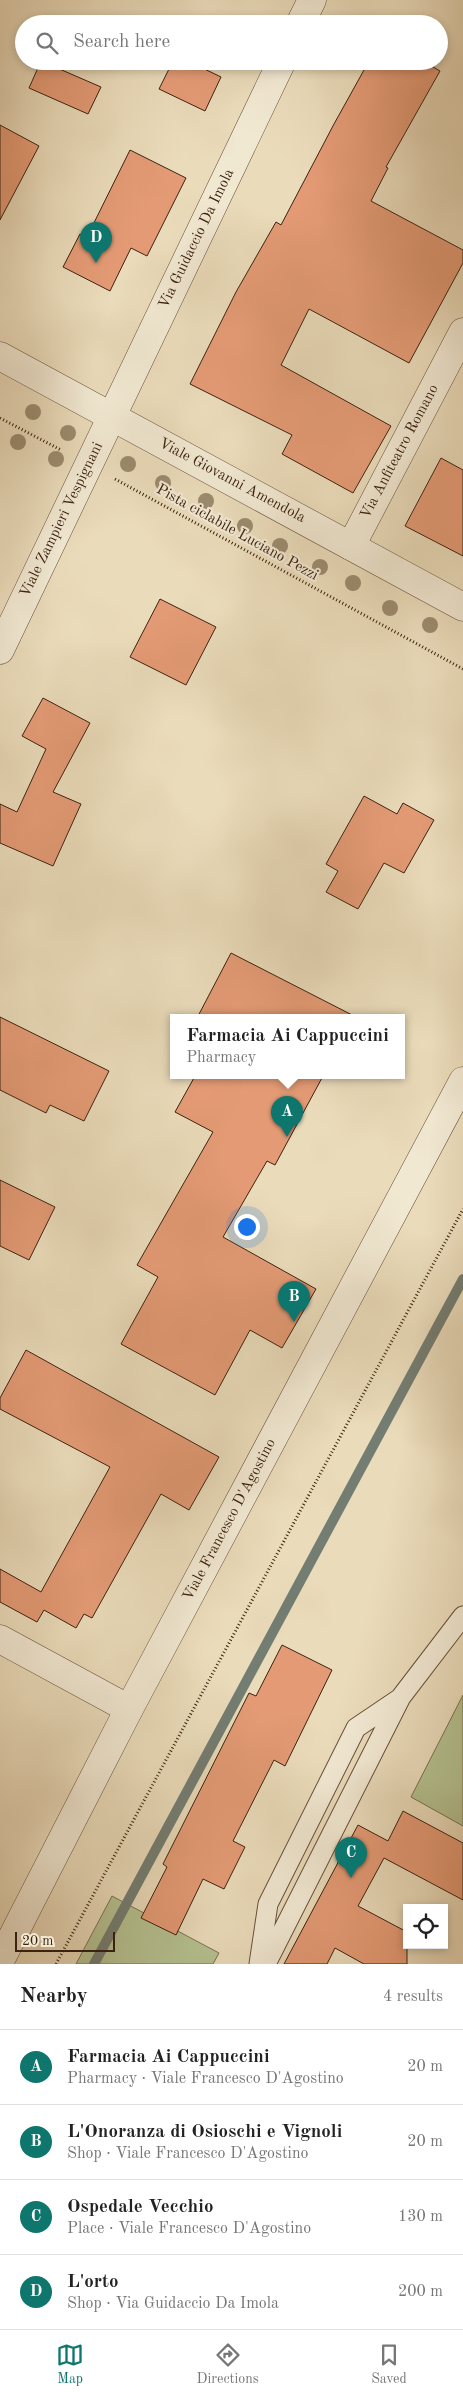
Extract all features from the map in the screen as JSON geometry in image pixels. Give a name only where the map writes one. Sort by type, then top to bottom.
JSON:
[{"type":"street","points":[[304,15],[312,0]]},
{"type":"street","name":"Via Guidaccio Da Imola","points":[[112,416],[278,70]]},
{"type":"street","name":"Via Anfiteatro Romano","points":[[351,546],[463,332]]},
{"type":"street","name":"Viale Giovanni Amendola","points":[[0,356],[463,607]]},
{"type":"street","name":"Viale Zampieri Vespignani","points":[[0,650],[112,416]]},
{"type":"street","name":"Viale Francesco D'Agostino","points":[[0,1961],[130,1709],[463,1081]]},
{"type":"street","points":[[0,1639],[130,1709]]},
{"type":"lane","points":[[266,1964],[401,1697],[463,1616]]},
{"type":"lane","points":[[259,1964],[268,1904],[356,1728],[401,1697]]},
{"type":"path","name":"Pista ciclabile Luciano Pezzi","points":[[0,418],[89,464],[463,669]]},
{"type":"path","points":[[56,1964],[463,1210]]},
{"type":"green space","points":[[463,1695],[463,1826],[411,1797]]},
{"type":"green space","points":[[112,1896],[219,1953],[213,1964],[76,1964]]},
{"type":"building","points":[[37,70],[62,70],[101,87],[88,114],[29,88]]},
{"type":"building","points":[[168,70],[207,70],[221,77],[205,111],[159,89]]},
{"type":"building","points":[[364,70],[440,71],[386,167],[388,168],[371,201],[463,250],[463,263],[409,363],[309,309],[281,365],[391,426],[353,493],[282,454],[292,435],[190,384],[236,292],[276,222],[281,225]]},
{"type":"building","points":[[0,125],[39,146],[0,220]]},
{"type":"building","points":[[130,150],[186,178],[147,256],[131,248],[110,291],[63,267],[80,234],[87,237]]},
{"type":"building","points":[[441,458],[463,470],[463,556],[405,526]]},
{"type":"building","points":[[160,599],[216,627],[186,685],[130,657]]},
{"type":"building","points":[[43,698],[90,723],[53,792],[81,804],[53,866],[0,843],[0,804],[17,812],[46,749],[22,736]]},
{"type":"building","points":[[364,796],[397,814],[403,803],[434,820],[404,873],[384,863],[358,909],[326,892],[338,871],[326,864]]},
{"type":"building","points":[[231,953],[350,1014],[199,1014]]},
{"type":"building","points":[[0,1017],[109,1071],[84,1121],[50,1105],[46,1113],[0,1090]]},
{"type":"building","points":[[193,1079],[321,1079],[275,1165],[267,1161],[223,1237],[316,1289],[282,1348],[250,1330],[215,1395],[121,1344],[158,1277],[137,1265],[213,1132],[175,1112]]},
{"type":"building","points":[[0,1180],[55,1207],[29,1260],[0,1246]]},
{"type":"building","points":[[26,1350],[219,1457],[189,1510],[161,1494],[92,1618],[84,1614],[76,1628],[44,1610],[37,1622],[0,1602],[0,1569],[41,1592],[110,1467],[0,1409],[0,1398]]},
{"type":"building","points":[[282,1645],[332,1670],[285,1766],[274,1760],[233,1841],[245,1847],[224,1889],[203,1879],[176,1935],[141,1918],[167,1867],[163,1864],[249,1693],[256,1696]]},
{"type":"building","points":[[403,1811],[463,1843],[463,1900],[384,1858],[358,1906],[403,1930],[403,1949],[407,1949],[407,1964],[364,1964],[335,1948],[327,1964],[284,1964],[358,1825],[388,1841]]},
{"type":"waterway","points":[[94,1964],[463,1279]]},
{"type":"place","name":"L'orto","points":[[96,263]]},
{"type":"place","name":"Farmacia Ai Cappuccini","points":[[287,1137]]},
{"type":"place","name":"L'Onoranza di Osioschi e Vignoli","points":[[294,1322]]},
{"type":"place","name":"Ospedale Vecchio","points":[[351,1878]]}]
